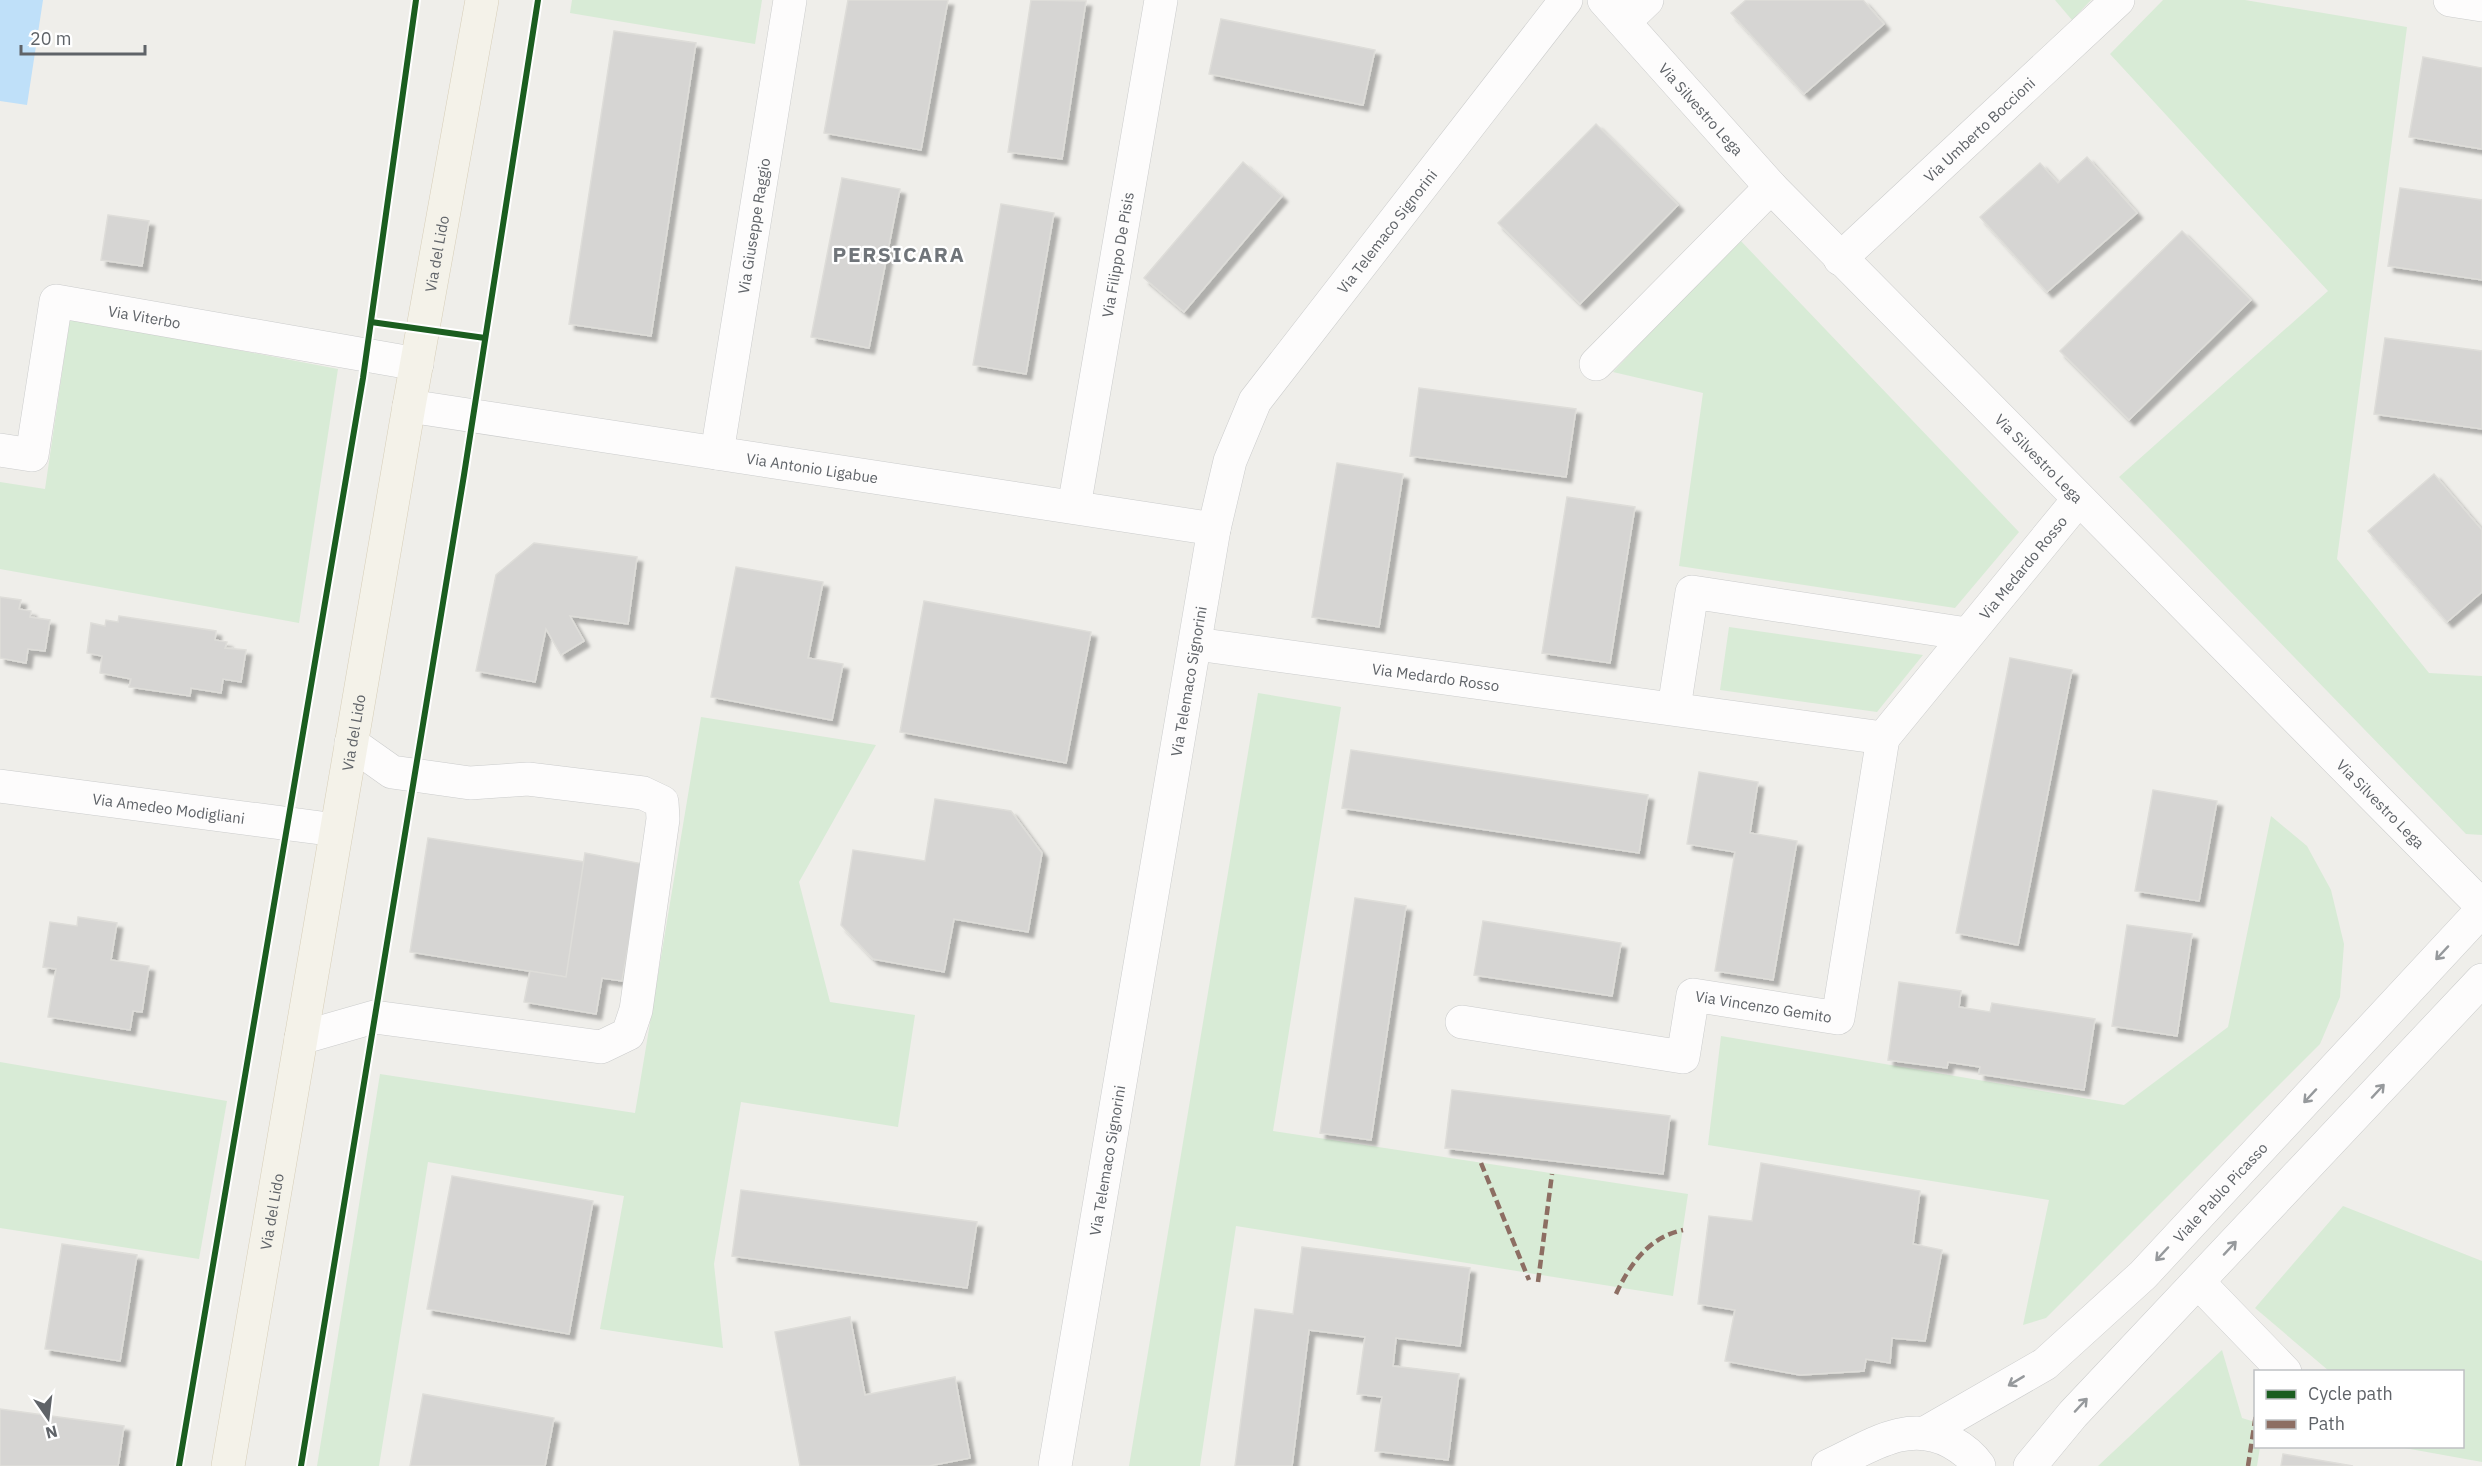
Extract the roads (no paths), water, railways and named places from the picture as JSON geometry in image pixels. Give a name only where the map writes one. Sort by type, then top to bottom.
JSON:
[{"type":"main road","name":"Via del Lido","points":[[228,1466],[409,406],[482,0]]},
{"type":"street","name":"Via Giuseppe Raggio","points":[[717,453],[790,0]]},
{"type":"street","name":"Via Filippo De Pisis","points":[[1074,507],[1161,0]]},
{"type":"street","name":"Via Telemaco Signorini","points":[[1056,1466],[1214,529],[1230,461],[1255,401],[1566,0]]},
{"type":"street","points":[[1614,11],[1647,0]]},
{"type":"street","name":"Via Umberto Boccioni","points":[[1840,259],[2118,0]]},
{"type":"street","points":[[2450,0],[2482,5]]},
{"type":"street","name":"Via Silvestro Lega","points":[[1614,11],[1771,188],[2482,908]]},
{"type":"street","points":[[1596,364],[1771,188]]},
{"type":"street","name":"Via Viterbo","points":[[0,450],[33,455],[56,301],[417,364]]},
{"type":"street","name":"Via Antonio Ligabue","points":[[409,406],[1214,529]]},
{"type":"street","name":"Via Medardo Rosso","points":[[1196,644],[1883,738],[2078,500]]},
{"type":"street","points":[[1674,708],[1692,592],[1967,634]]},
{"type":"street","name":"Via Vincenzo Gemito","points":[[1462,1022],[1683,1057],[1693,995],[1838,1018],[1883,738]]},
{"type":"street","points":[[301,1038],[374,1017],[601,1047],[628,1034],[636,1010],[663,819],[662,802],[643,793],[528,779],[470,783],[392,772],[351,744]]},
{"type":"street","name":"Via Amedeo Modigliani","points":[[0,786],[336,830]]},
{"type":"street","name":"Viale Pablo Picasso","points":[[1925,1433],[2045,1364],[2143,1275],[2482,908]]},
{"type":"street","points":[[2030,1466],[2073,1414],[2482,980]]},
{"type":"street","points":[[2198,1282],[2284,1370]]},
{"type":"street","name":"Viale Pablo Picasso","points":[[1828,1466],[1854,1458],[1878,1440],[1906,1432],[1925,1433],[1943,1438],[1961,1447],[1979,1466]]},
{"type":"water","points":[[0,0],[43,0],[27,105],[0,101]]},
{"type":"district","name":"PERSICARA","points":[[899,254]]}]
